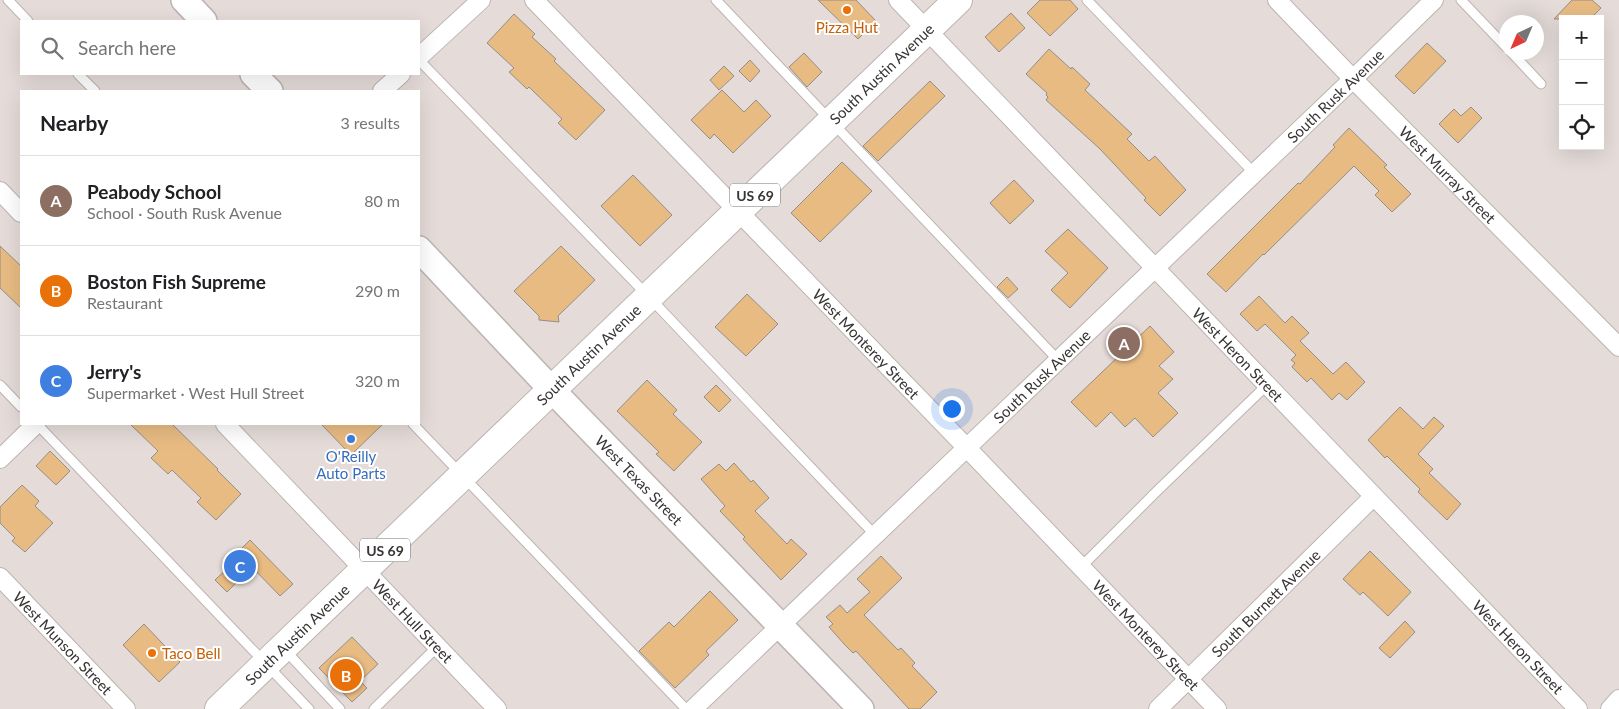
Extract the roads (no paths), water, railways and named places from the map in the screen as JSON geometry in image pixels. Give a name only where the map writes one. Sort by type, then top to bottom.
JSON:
[{"type":"highway","name":"South Austin Avenue","points":[[219,709],[958,0]]},
{"type":"street","points":[[184,0],[203,20]]},
{"type":"street","points":[[420,57],[480,0]]},
{"type":"street","name":"West Monterey Street","points":[[534,0],[966,446],[1217,709]]},
{"type":"street","name":"West Heron Street","points":[[898,0],[1578,709]]},
{"type":"street","name":"West Murray Street","points":[[1276,0],[1619,347]]},
{"type":"street","name":"South Rusk Avenue","points":[[693,709],[1434,0]]},
{"type":"street","points":[[254,75],[269,90]]},
{"type":"street","points":[[383,90],[400,75]]},
{"type":"street","points":[[0,191],[20,212]]},
{"type":"street","name":"West Texas Street","points":[[420,250],[552,390],[861,709]]},
{"type":"street","points":[[0,459],[35,425]]},
{"type":"street","name":"West Hull Street","points":[[226,425],[497,709]]},
{"type":"street","name":"South Burnett Avenue","points":[[1158,709],[1373,497]]},
{"type":"street","name":"West Munson Street","points":[[0,577],[126,709]]},
{"type":"lane","points":[[8,0],[27,20]]},
{"type":"lane","points":[[716,0],[1058,360]]},
{"type":"lane","points":[[1088,0],[1254,173]]},
{"type":"lane","points":[[1461,0],[1499,40]]},
{"type":"lane","points":[[420,59],[874,534]]},
{"type":"lane","points":[[1518,60],[1541,84]]},
{"type":"lane","points":[[79,75],[94,90]]},
{"type":"lane","points":[[0,385],[20,406]]},
{"type":"lane","points":[[1081,568],[1157,491],[1267,385]]},
{"type":"lane","points":[[37,425],[274,656],[340,709]]},
{"type":"lane","points":[[414,425],[686,709]]},
{"type":"lane","points":[[374,709],[438,647]]},
{"type":"lane","points":[[274,656],[309,709]]},
{"type":"place","name":"Pizza Hut","points":[[847,10]]},
{"type":"place","name":"Peabody School","points":[[1124,343]]},
{"type":"place","name":"O'Reilly Auto Parts","points":[[351,439]]},
{"type":"place","name":"Jerry's","points":[[240,566]]},
{"type":"place","name":"Taco Bell","points":[[152,653]]},
{"type":"place","name":"Boston Fish Supreme","points":[[346,675]]}]
